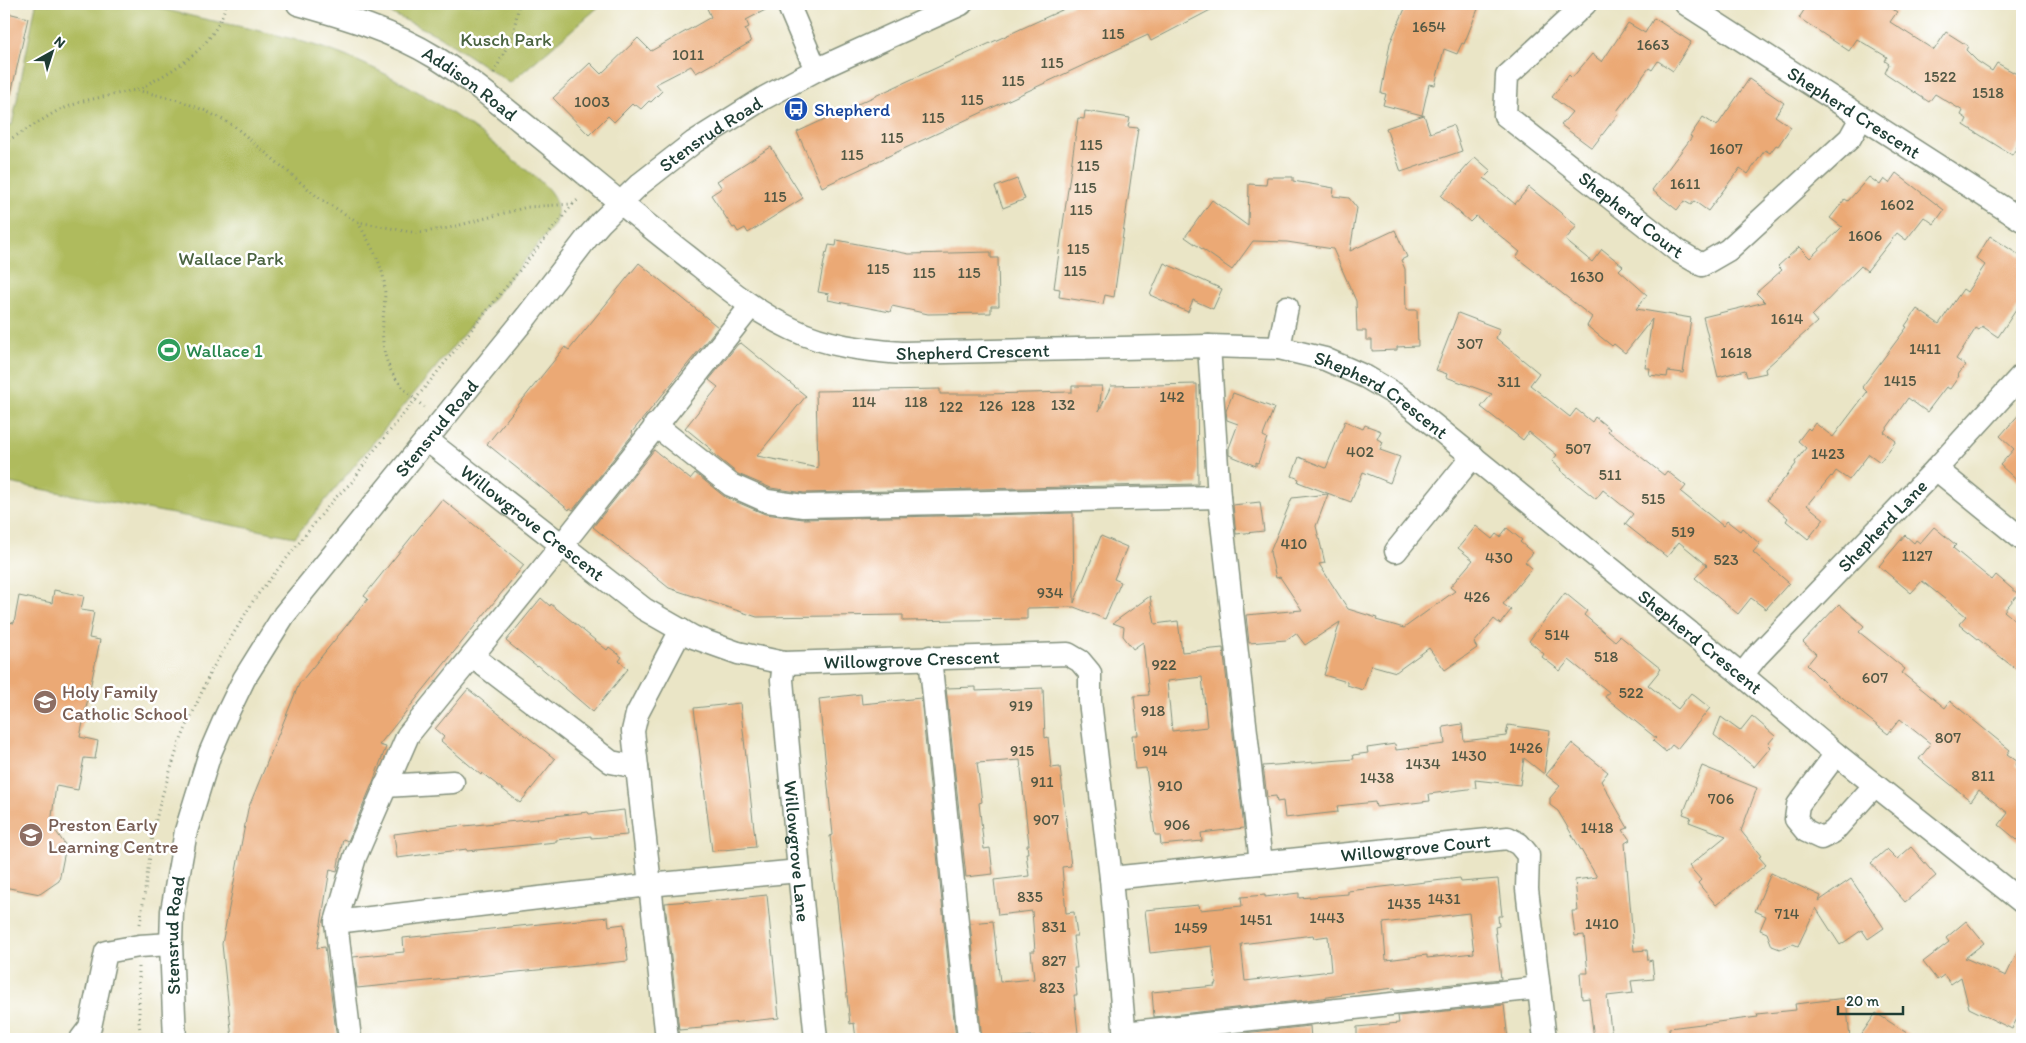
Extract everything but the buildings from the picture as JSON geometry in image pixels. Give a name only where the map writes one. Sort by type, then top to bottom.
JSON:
[{"type":"street","name":"Addison Road","points":[[298,4],[347,18],[392,35],[434,56],[483,91],[598,183],[620,203]]},
{"type":"street","points":[[788,4],[816,70]]},
{"type":"street","name":"Stensrud Road","points":[[175,1039],[171,944],[172,911],[177,871],[191,813],[210,753],[244,679],[284,615],[427,440],[587,238],[620,203],[650,176],[708,133],[764,98],[816,70],[961,4]]},
{"type":"street","name":"Shepherd Court","points":[[1585,4],[1508,76],[1505,115],[1678,251],[1702,265],[1728,250],[1850,138],[1861,118]]},
{"type":"street","name":"Shepherd Crescent","points":[[1686,4],[2022,220]]},
{"type":"street","name":"Shepherd Crescent","points":[[620,203],[750,306],[793,330],[836,345],[902,353],[1209,346],[1280,348],[1325,359],[1366,377],[1398,396],[1473,456],[1836,754],[2022,902]]},
{"type":"street","points":[[350,1039],[336,922],[355,857],[408,735],[562,545],[750,306]]},
{"type":"street","points":[[1280,348],[1287,307]]},
{"type":"street","points":[[1209,346],[1219,497],[1261,863]]},
{"type":"street","name":"Shepherd Lane","points":[[1742,675],[1757,656],[2022,375]]},
{"type":"street","points":[[655,425],[731,485],[767,501],[803,506],[1219,497]]},
{"type":"street","name":"Willowgrove Crescent","points":[[427,440],[644,610],[693,638],[738,653],[784,663],[1068,654],[1080,661],[1090,673],[1090,701],[1111,878],[1125,1036]]},
{"type":"street","points":[[1396,551],[1473,456]]},
{"type":"street","points":[[1936,468],[2022,539]]},
{"type":"street","points":[[667,1039],[634,731],[637,714],[681,630]]},
{"type":"street","points":[[472,656],[611,762],[637,767]]},
{"type":"street","points":[[930,657],[969,1039]]},
{"type":"street","name":"Willowgrove Lane","points":[[784,663],[782,680],[816,1039]]},
{"type":"street","points":[[1836,754],[1798,805],[1796,819],[1806,831],[1821,838],[1833,832],[1875,785]]},
{"type":"street","points":[[385,786],[453,782]]},
{"type":"street","name":"Willowgrove Court","points":[[1111,878],[1508,838],[1519,844],[1528,855],[1528,889],[1545,1039]]},
{"type":"street","points":[[336,922],[649,885],[799,871]]},
{"type":"street","points":[[81,1039],[90,1027],[106,952],[139,946],[171,944]]},
{"type":"street","points":[[1125,1036],[1539,988]]},
{"type":"path","points":[[4,143],[56,111],[83,101],[136,90],[163,76],[206,44],[220,24],[226,4]]},
{"type":"path","points":[[498,66],[514,34],[519,4]]},
{"type":"path","points":[[136,90],[178,100],[206,111],[234,126],[319,198],[358,222],[417,233],[448,228],[526,207],[573,204],[598,183]]},
{"type":"path","points":[[358,222],[374,250],[384,282],[382,339],[384,355],[389,370],[401,387],[415,400]]},
{"type":"green space","name":"Wallace Park","points":[[107,3],[151,7],[281,36],[323,48],[400,81],[448,111],[532,174],[553,196],[557,214],[554,225],[295,537],[4,482],[4,124],[12,125],[36,4]]},
{"type":"green space","name":"Kusch Park","points":[[371,4],[602,4],[510,83],[439,36]]},
{"type":"place","name":"Shepherd","points":[[796,109]]},
{"type":"place","name":"Wallace 1","points":[[169,350]]},
{"type":"place","name":"Holy Family Catholic School","points":[[45,702]]},
{"type":"place","name":"Preston Early Learning Centre","points":[[31,835]]}]
